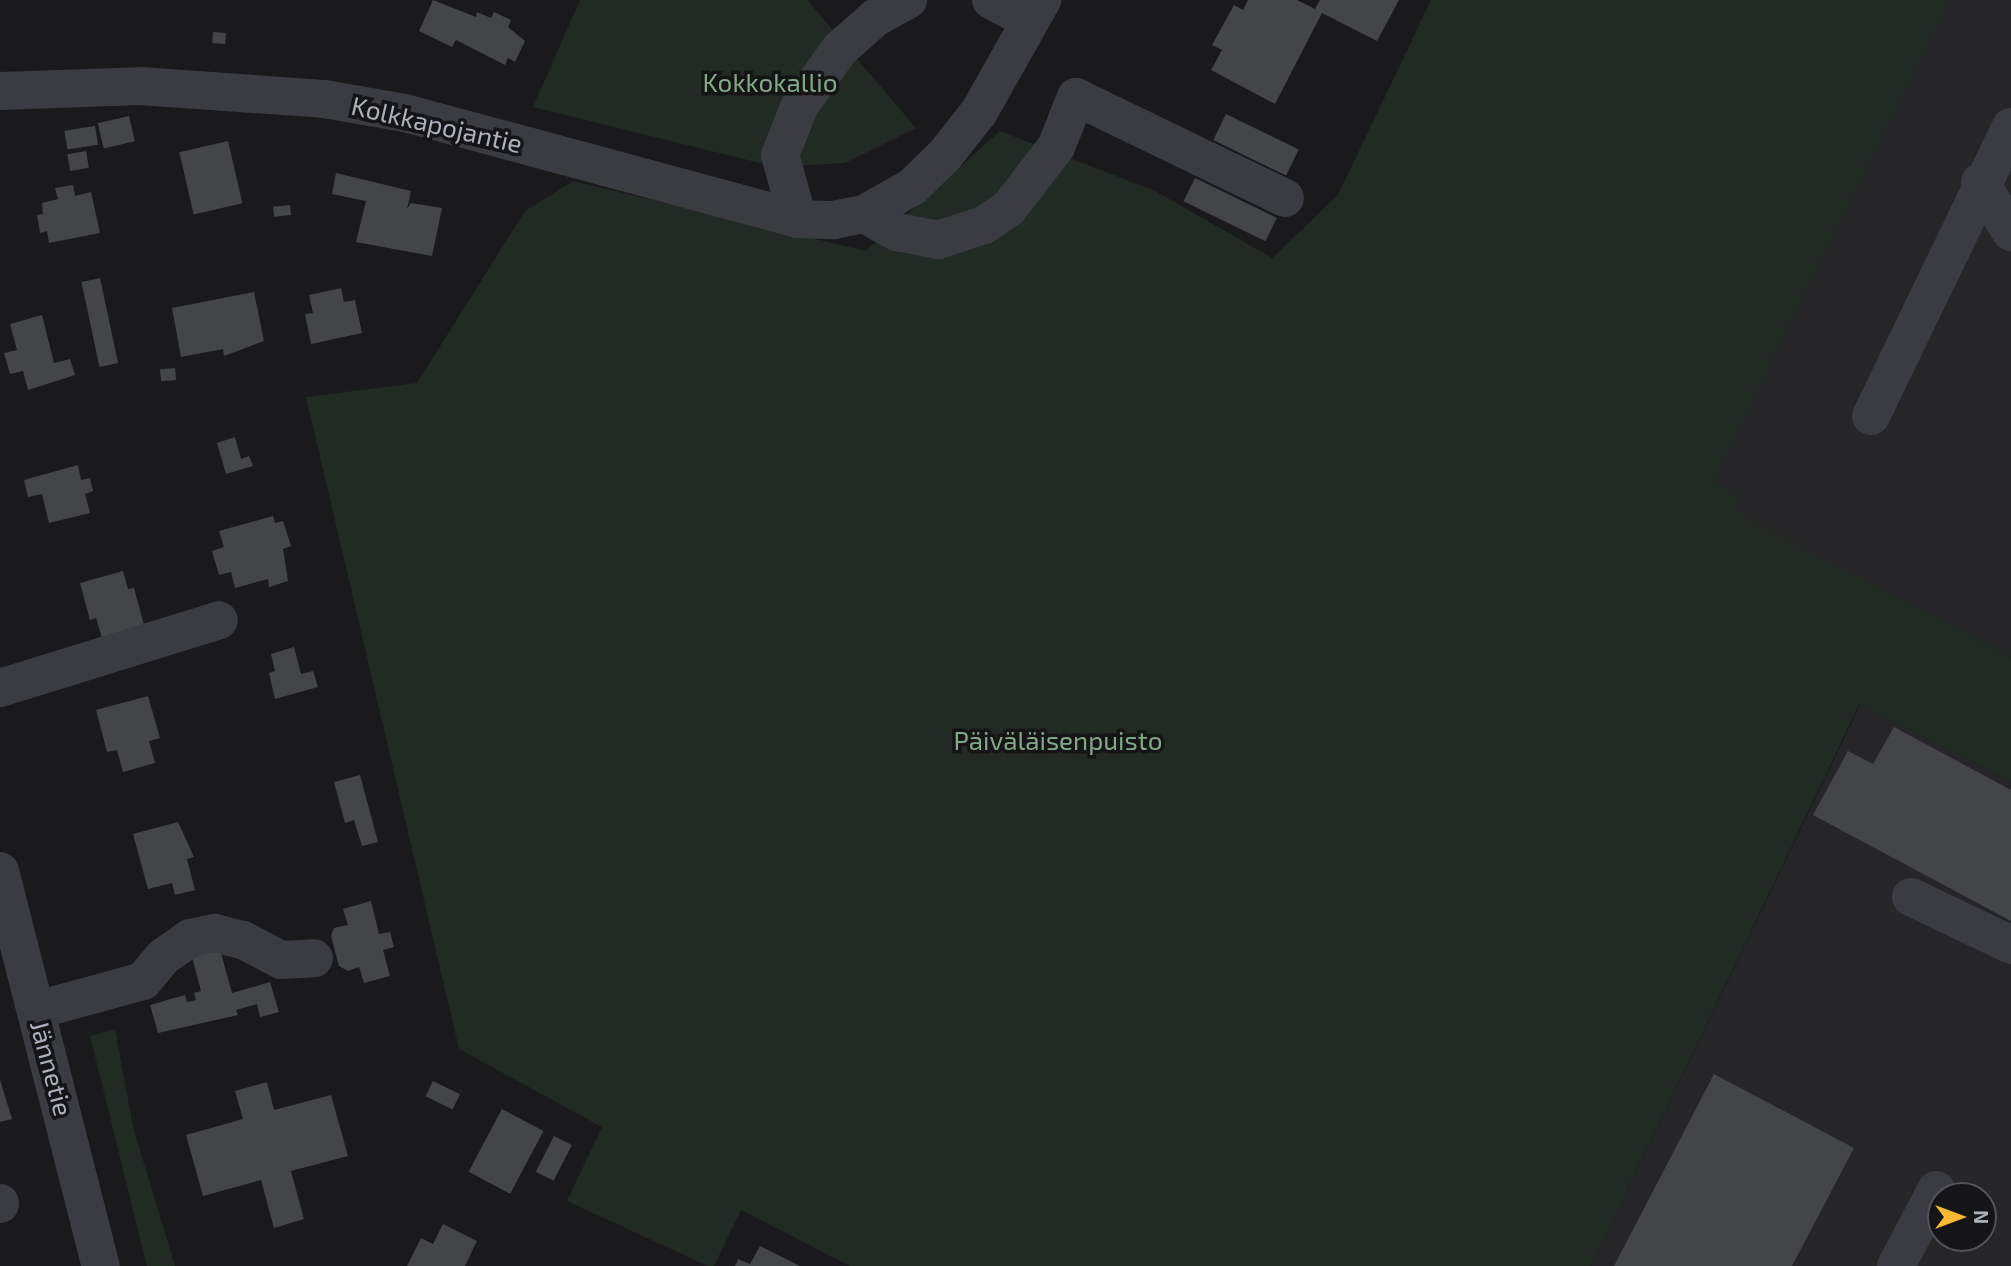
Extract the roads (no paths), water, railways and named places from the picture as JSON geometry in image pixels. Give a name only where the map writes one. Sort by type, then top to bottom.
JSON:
[{"type":"street","points":[[798,219],[780,155],[800,105],[840,50],[875,18],[908,0]]},
{"type":"street","points":[[864,214],[912,187],[945,155],[979,112],[1036,10],[991,0]]},
{"type":"street","name":"Kolkkapojantie","points":[[0,91],[140,86],[234,90],[337,101],[418,116],[798,219],[864,214]]},
{"type":"street","points":[[864,214],[897,232],[938,240],[984,225],[1009,208],[1056,147],[1076,97],[1285,198]]},
{"type":"street","points":[[1871,416],[1980,182],[2011,127]]},
{"type":"street","points":[[1980,182],[2011,232]]},
{"type":"street","points":[[0,688],[219,620]]},
{"type":"street","name":"Jännetie","points":[[0,872],[101,1266]]},
{"type":"street","points":[[1911,897],[2011,945]]},
{"type":"street","points":[[37,1010],[143,981],[163,957],[190,938],[215,933],[243,940],[281,960],[314,958]]},
{"type":"street","points":[[1896,1266],[1927,1207]]},
{"type":"park label","name":"Kokkokallio","points":[[770,82]]},
{"type":"park label","name":"Päiväläisenpuisto","points":[[1058,740]]}]
